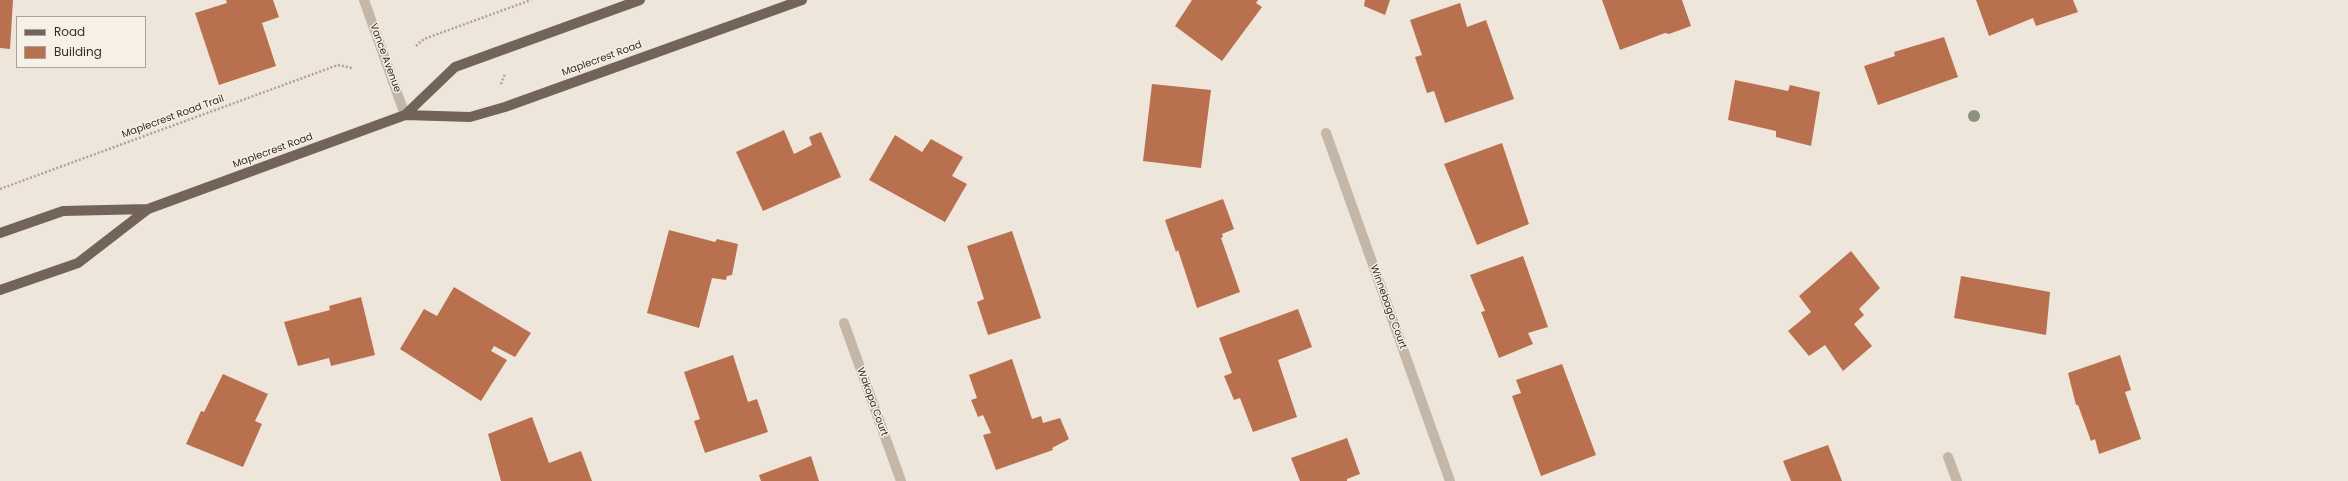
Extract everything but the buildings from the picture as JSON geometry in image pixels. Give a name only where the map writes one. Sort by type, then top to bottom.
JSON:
[{"type":"main road","name":"Maplecrest Road","points":[[405,115],[455,68],[640,0]]},
{"type":"main road","name":"Maplecrest Road","points":[[0,290],[78,262],[148,209],[405,115],[470,117],[505,107],[802,0]]},
{"type":"main road","name":"Maplecrest Road","points":[[0,233],[63,211],[148,209]]},
{"type":"street","name":"Vance Avenue","points":[[364,0],[405,115]]},
{"type":"street","name":"Winnebago Court","points":[[1326,133],[1450,481]]},
{"type":"street","name":"Wakopa Court","points":[[844,323],[901,481]]},
{"type":"street","points":[[1948,457],[1957,481]]},
{"type":"path","points":[[416,46],[424,39],[531,0]]},
{"type":"path","name":"Maplecrest Road Trail","points":[[0,189],[338,65],[352,68]]},
{"type":"path","points":[[499,88],[506,71]]}]
